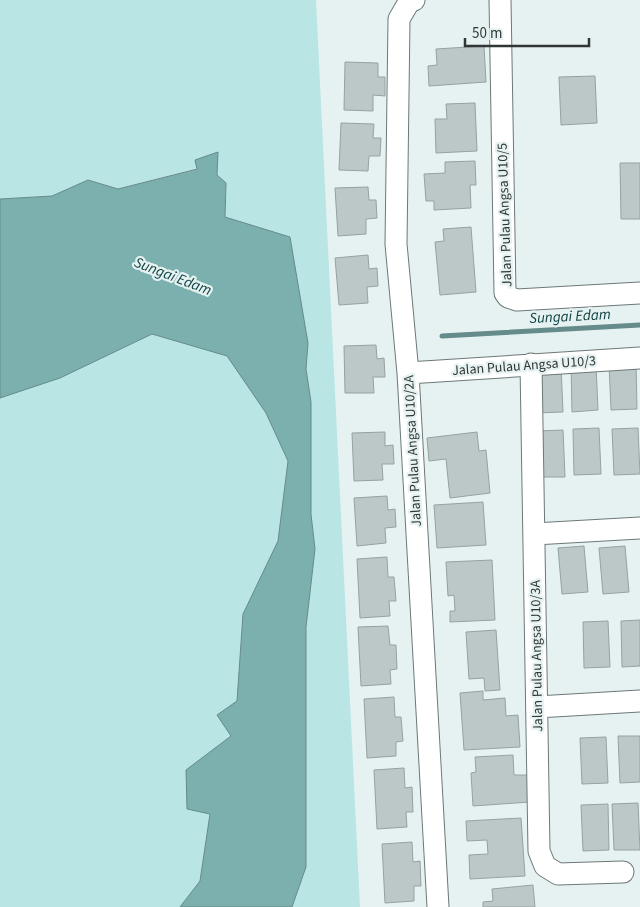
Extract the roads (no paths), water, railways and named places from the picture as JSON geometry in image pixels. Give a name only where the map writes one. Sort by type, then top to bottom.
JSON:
[{"type":"street","name":"Jalan Pulau Angsa U10/2A","points":[[414,0],[409,2],[399,19],[396,244],[408,373],[438,907]]},
{"type":"street","name":"Jalan Pulau Angsa U10/5","points":[[500,0],[505,293],[508,297],[517,300],[640,293]]},
{"type":"street","name":"Jalan Pulau Angsa U10/3","points":[[408,373],[640,358]]},
{"type":"street","name":"Jalan Pulau Angsa U10/3A","points":[[531,364],[539,851],[545,866],[558,874],[623,872]]},
{"type":"street","points":[[534,534],[640,528]]},
{"type":"street","points":[[537,707],[640,701]]},
{"type":"water","points":[[218,152],[217,175],[226,183],[225,217],[290,237],[308,343],[306,369],[311,402],[311,514],[315,549],[306,627],[306,867],[292,907],[180,907],[200,881],[210,814],[187,809],[186,770],[231,736],[217,715],[237,701],[243,614],[278,541],[288,461],[266,413],[227,356],[152,334],[60,378],[0,398],[0,199],[52,196],[88,180],[118,189],[197,169],[195,160]]},
{"type":"waterway","name":"Sungai Edam","points":[[442,336],[640,325]]}]
